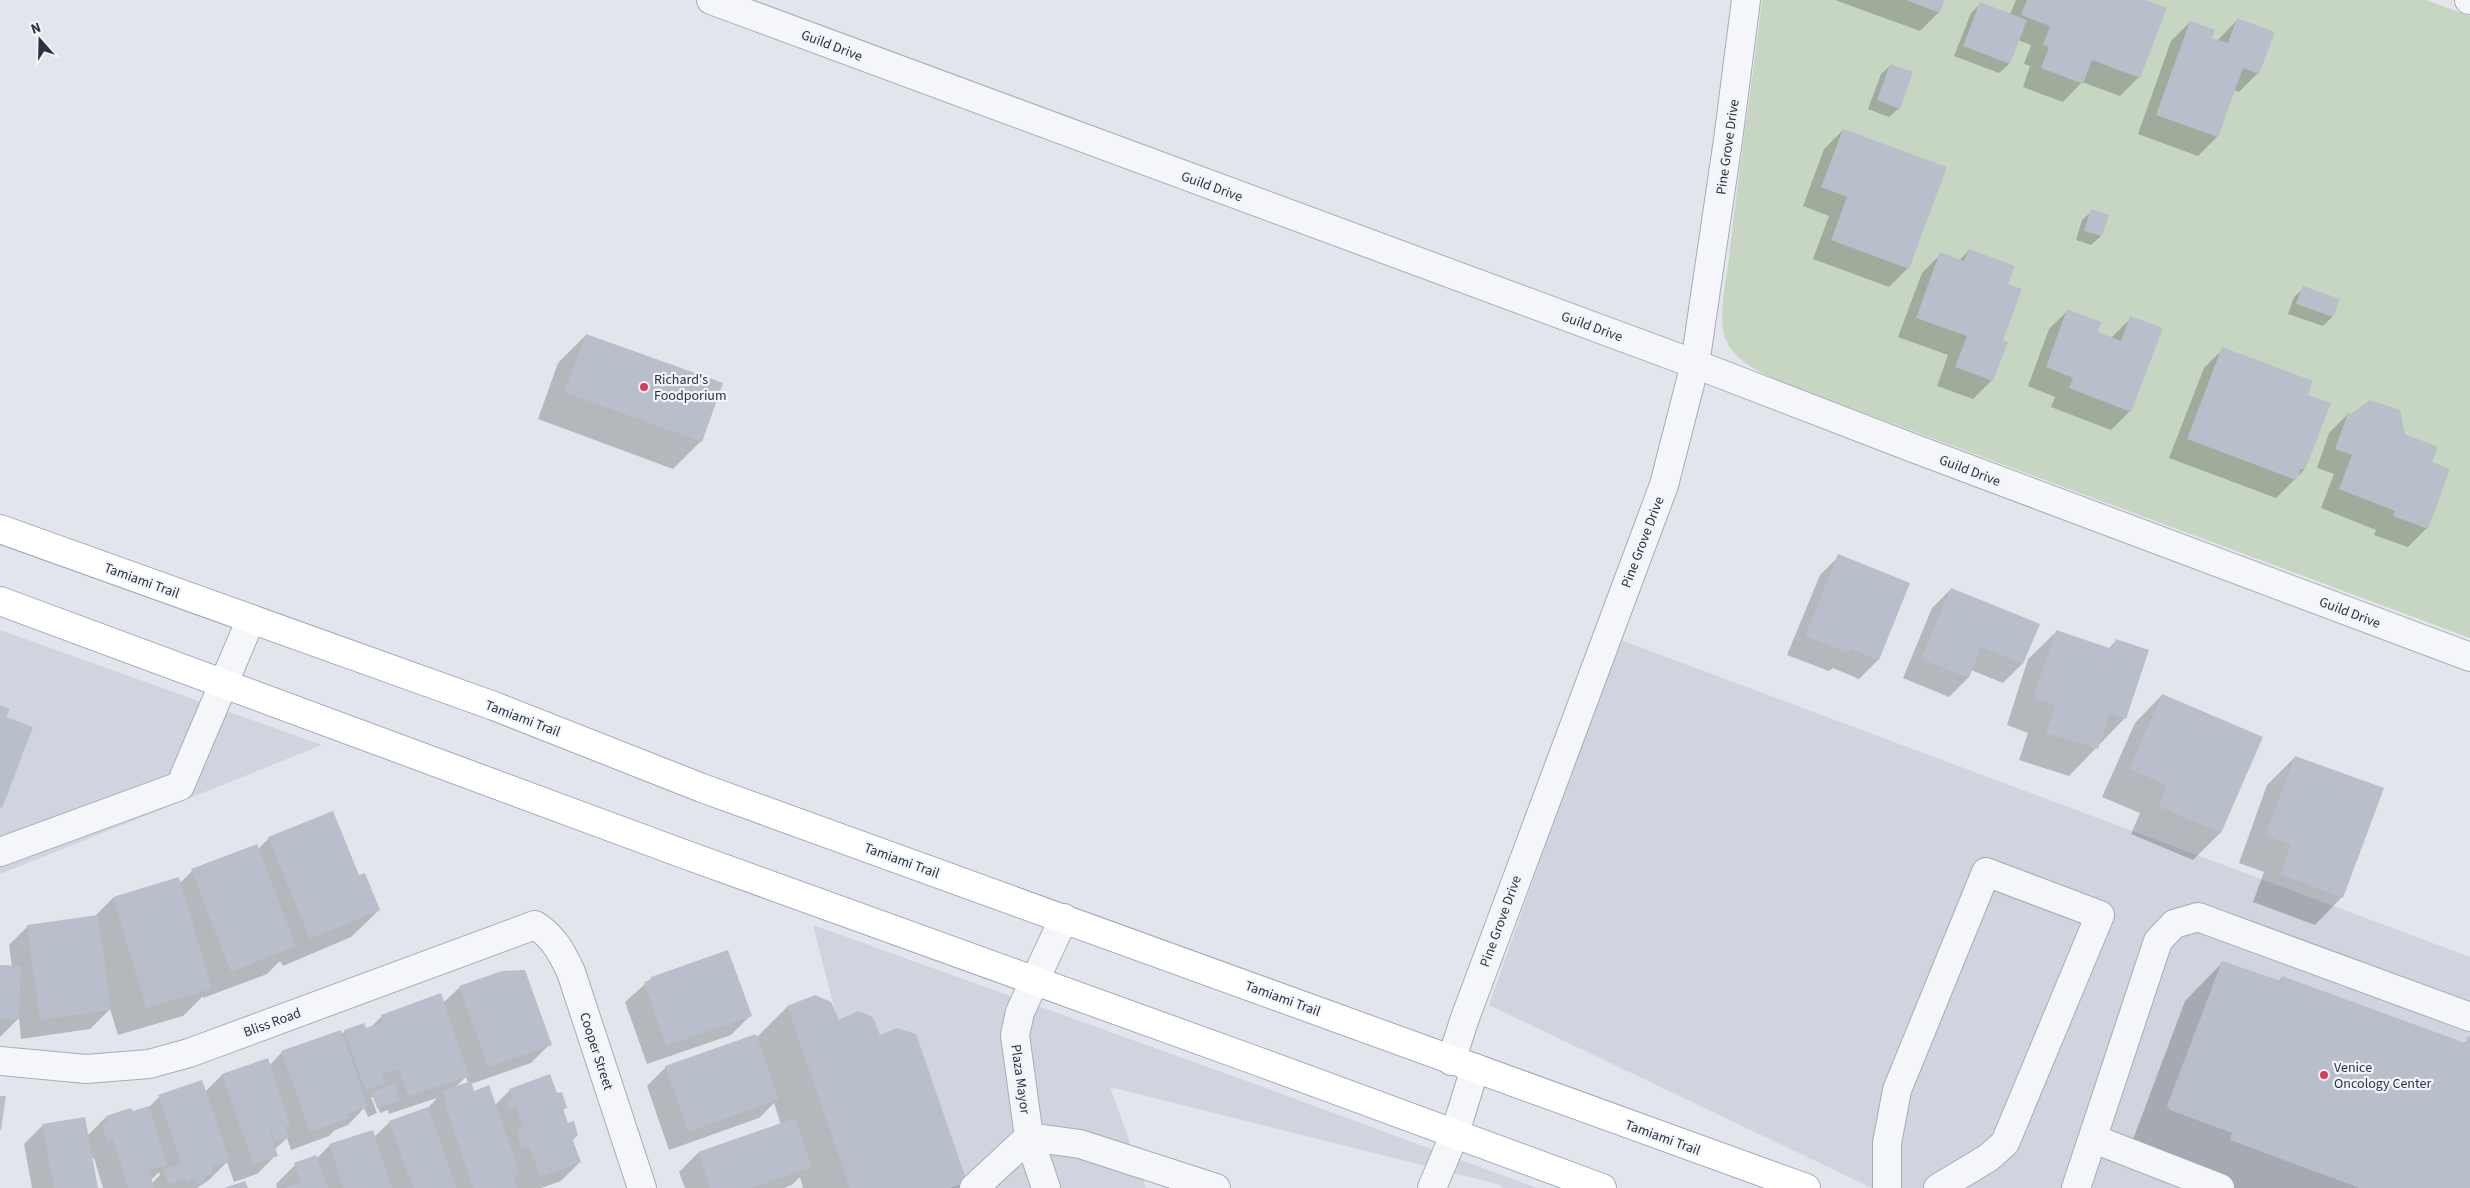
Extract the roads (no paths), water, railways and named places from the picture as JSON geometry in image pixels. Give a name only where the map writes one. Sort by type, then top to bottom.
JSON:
[{"type":"main road","name":"Tamiami Trail","points":[[0,528],[494,706],[702,788],[1806,1188]]},
{"type":"main road","points":[[0,601],[1602,1188]]},
{"type":"street","name":"Guild Drive","points":[[711,0],[1695,364],[2470,657]]},
{"type":"street","name":"Pine Grove Drive","points":[[1432,1188],[1455,1133],[1463,1065],[1464,1018],[1664,484],[1695,364],[1728,140],[1746,0]]},
{"type":"street","points":[[0,852],[180,786],[252,619]]},
{"type":"street","points":[[1887,1188],[1887,1143],[1897,1090],[1986,872],[2100,915],[2005,1143],[1988,1158],[1938,1188]]},
{"type":"street","points":[[2076,1188],[2094,1139],[2158,941],[2174,924],[2198,917],[2470,1016]]},
{"type":"street","name":"Plaza Mayor","points":[[1046,1188],[1029,1137],[1015,1036],[1020,1012],[1064,918]]},
{"type":"street","name":"Bliss Road","points":[[0,1061],[86,1069],[149,1064],[189,1053],[535,925]]},
{"type":"street","name":"Cooper Street","points":[[535,925],[548,933],[563,953],[571,972],[642,1188]]},
{"type":"street","points":[[974,1188],[1029,1137],[1080,1144],[1216,1188]]},
{"type":"street","points":[[2094,1139],[2220,1188]]},
{"type":"place","name":"Richard's Foodporium","points":[[644,387]]},
{"type":"place","name":"Venice Oncology Center","points":[[2324,1075]]}]
